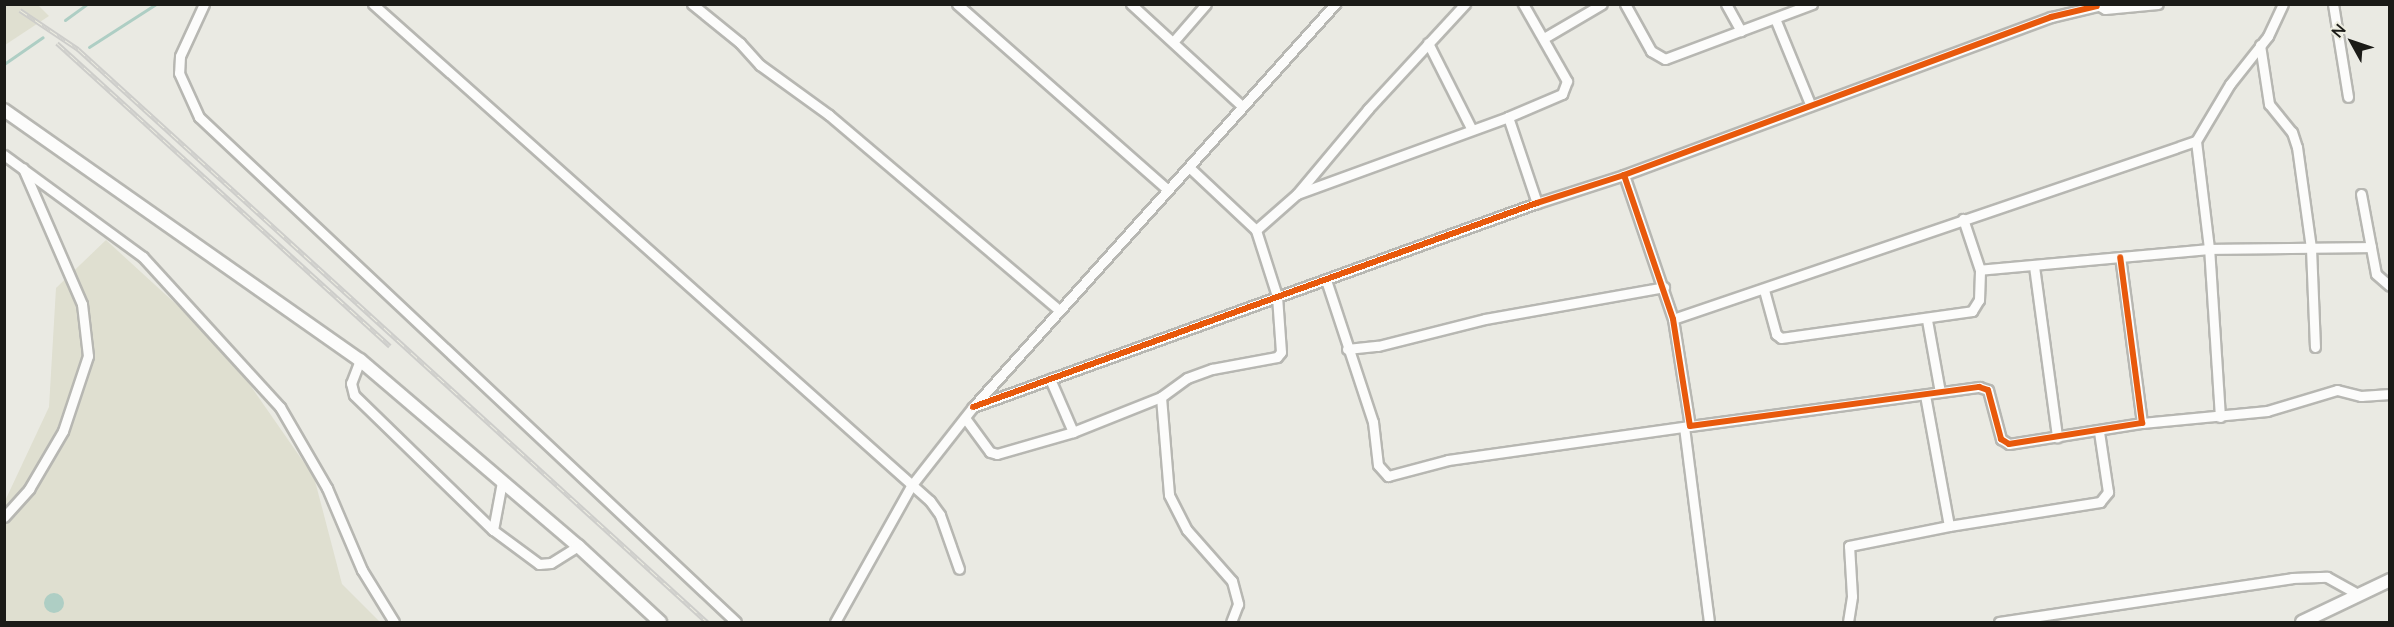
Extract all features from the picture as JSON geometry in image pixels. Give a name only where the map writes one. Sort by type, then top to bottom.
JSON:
[{"type":"street","points":[[204,4],[180,56],[179,74],[199,117],[736,622]]},
{"type":"street","points":[[373,4],[911,486],[940,515],[959,569]]},
{"type":"street","points":[[692,4],[740,43],[760,64],[829,115],[1059,310]]},
{"type":"street","points":[[957,4],[1167,189]]},
{"type":"street","points":[[1131,4],[1242,106]]},
{"type":"street","points":[[1173,42],[1206,4]]},
{"type":"street","points":[[835,622],[911,486],[964,418],[1335,4]]},
{"type":"street","points":[[1257,230],[1297,194],[1428,43],[1465,4]]},
{"type":"street","points":[[1297,194],[1471,128],[1509,117],[1562,94],[1567,81],[1523,4]]},
{"type":"street","points":[[1544,38],[1602,4]]},
{"type":"street","points":[[1625,4],[1658,57],[1665,59],[1741,31],[1776,21],[1812,4]]},
{"type":"street","points":[[1726,4],[1741,31]]},
{"type":"street","points":[[973,407],[1537,203],[1624,175],[1810,104],[2051,17],[2096,5],[2158,4]]},
{"type":"street","points":[[2220,417],[2209,249],[2196,141],[2230,84],[2260,45],[2283,4]]},
{"type":"street","points":[[2333,4],[2348,97]]},
{"type":"street","points":[[1776,21],[1810,104]]},
{"type":"street","points":[[1428,43],[1471,128]]},
{"type":"street","points":[[2260,45],[2270,104],[2292,132],[2297,147],[2311,248],[2315,347]]},
{"type":"street","points":[[4,110],[360,360],[578,546],[660,622]]},
{"type":"street","points":[[1509,117],[1537,203]]},
{"type":"street","points":[[1673,319],[1764,290],[1963,219],[2196,141]]},
{"type":"street","points":[[4,156],[143,257],[280,407],[327,488],[362,570],[394,622]]},
{"type":"street","points":[[964,418],[990,453],[997,454],[1073,432],[1161,397],[1187,378],[1212,369],[1277,357],[1281,352],[1277,296],[1257,230],[1189,167]]},
{"type":"street","points":[[4,517],[29,489],[59,439],[88,356],[82,304],[23,168]]},
{"type":"street","points":[[1624,175],[1673,319],[1709,622]]},
{"type":"street","points":[[2361,194],[2376,274],[2390,286]]},
{"type":"street","points":[[1764,290],[1776,333],[1781,338],[1927,320],[1972,311],[1979,300],[1980,270],[1963,219]]},
{"type":"street","points":[[1980,270],[2209,249],[2371,247]]},
{"type":"street","points":[[2120,257],[2142,423]]},
{"type":"street","points":[[2034,266],[2057,436]]},
{"type":"street","points":[[1326,280],[1373,422],[1378,465],[1388,476],[1448,460],[1940,392],[1988,390],[2004,443],[2099,432],[2142,423],[2266,411],[2324,392],[2371,396],[2390,394]]},
{"type":"street","points":[[1347,349],[1378,346],[1485,319],[1664,288]]},
{"type":"street","points":[[1927,320],[1940,392]]},
{"type":"street","points":[[360,360],[351,383],[354,395],[492,530],[539,564],[551,563],[578,546]]},
{"type":"street","points":[[1050,379],[1073,432]]},
{"type":"street","points":[[1925,394],[1949,526]]},
{"type":"street","points":[[1161,397],[1169,495],[1187,530],[1232,580],[1238,604],[1231,622]]},
{"type":"street","points":[[1848,622],[1852,596],[1849,546],[1949,526],[2100,502],[2108,492],[2099,432]]},
{"type":"street","points":[[492,530],[502,482]]},
{"type":"street","points":[[1999,622],[2292,578],[2326,577],[2358,594]]},
{"type":"street","points":[[2302,622],[2390,580]]},
{"type":"shaded area","points":[[5,4],[38,5],[49,16],[5,45]]},
{"type":"shaded area","points":[[106,240],[225,349],[314,477],[342,584],[380,622],[5,622],[4,503],[49,407],[56,288]]},
{"type":"water","points":[[54,593],[61,596],[64,603],[61,610],[54,613],[47,610],[44,603],[47,596]]},
{"type":"waterway","points":[[65,20],[87,4]]},
{"type":"waterway","points":[[89,47],[156,4]]},
{"type":"waterway","points":[[4,64],[43,37]]},
{"type":"railway","points":[[20,10],[78,49],[707,622]]},
{"type":"railway","points":[[57,43],[390,346]]},
{"type":"cycle path","points":[[973,407],[1537,203],[1624,175],[2051,17],[2097,6]]},
{"type":"cycle path","points":[[1624,175],[1673,319],[1690,426],[1979,387],[1988,390],[2001,439],[2009,444],[2142,423],[2120,257]]}]
